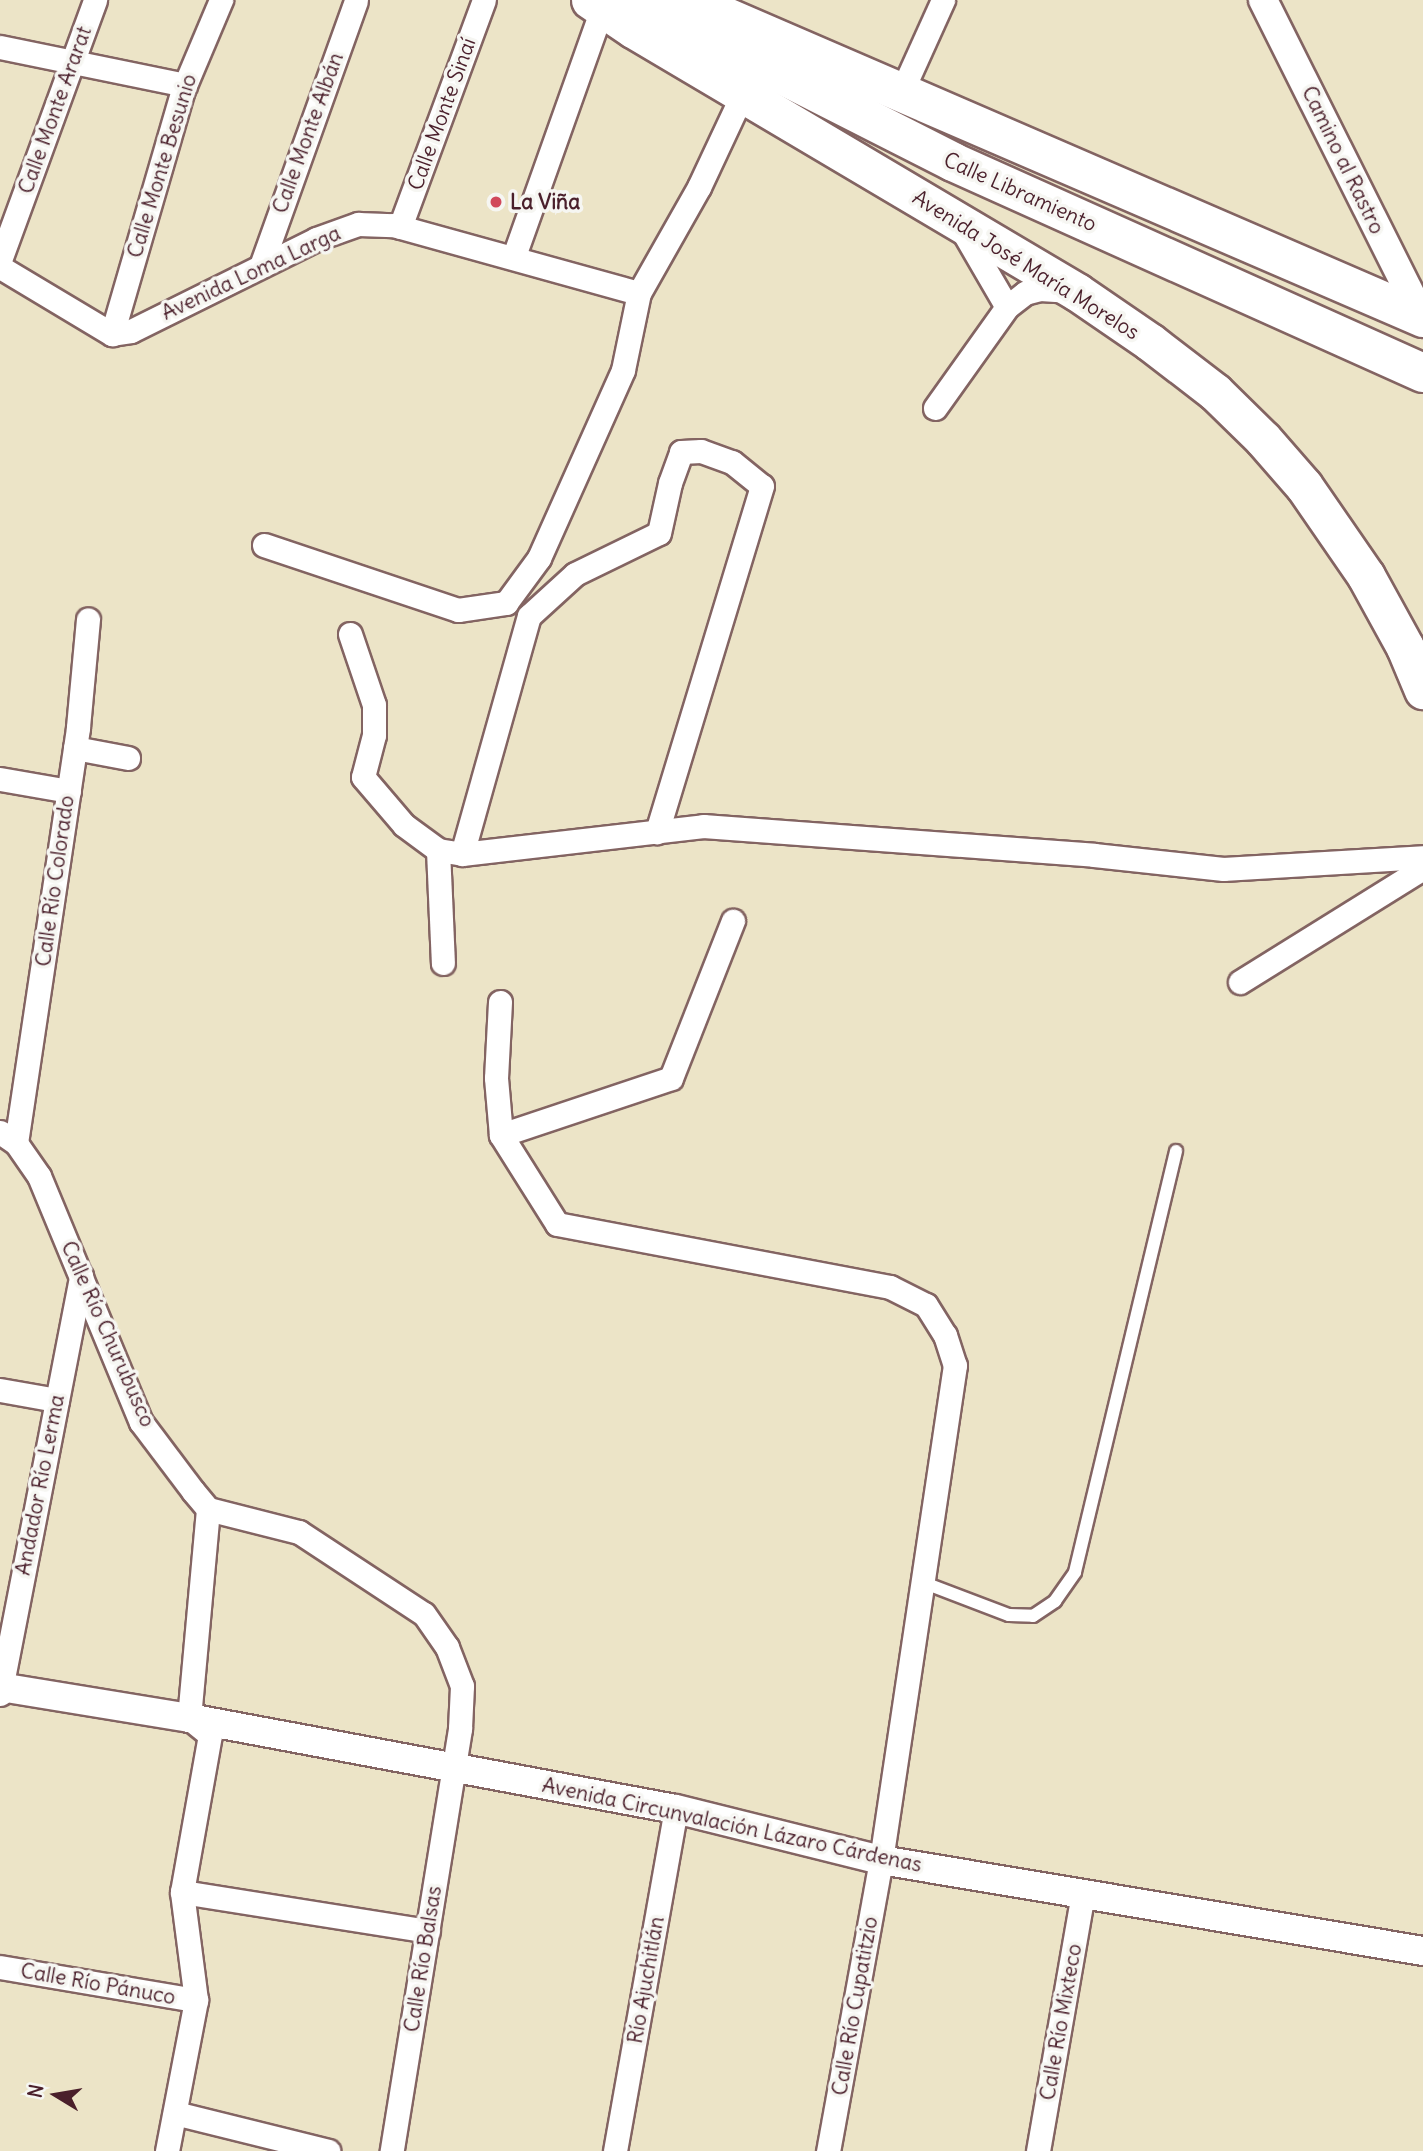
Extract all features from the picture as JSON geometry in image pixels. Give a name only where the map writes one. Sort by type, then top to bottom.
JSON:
[{"type":"highway","name":"Calle Libramiento","points":[[687,0],[1422,318]]},
{"type":"highway","name":"Calle Libramiento","points":[[605,3],[709,38],[953,162],[1423,373]]},
{"type":"highway","points":[[1143,247],[1162,205]]},
{"type":"main road","name":"Avenida José María Morelos","points":[[605,3],[743,93],[1077,292],[1150,342],[1215,393],[1263,439],[1304,486],[1366,576],[1405,647],[1423,690]]},
{"type":"street","name":"Calle Monte Ararat","points":[[0,260],[95,0]]},
{"type":"street","name":"Calle Monte Besunio","points":[[112,334],[185,85],[221,0]]},
{"type":"street","name":"Calle Monte Albán","points":[[261,266],[356,0]]},
{"type":"street","name":"Calle Monte Sinaí","points":[[400,227],[484,0]]},
{"type":"street","points":[[901,93],[943,0]]},
{"type":"street","name":"Camino al Rastro","points":[[1263,0],[1422,318]]},
{"type":"street","points":[[514,256],[605,3]]},
{"type":"street","points":[[0,47],[185,85]]},
{"type":"street","points":[[264,545],[458,610],[506,603],[538,558],[623,370],[639,293],[699,187],[743,93]]},
{"type":"street","points":[[956,220],[1007,307]]},
{"type":"street","name":"Avenida Loma Larga","points":[[112,334],[131,331],[316,239],[358,224],[400,227],[514,256],[639,293]]},
{"type":"street","points":[[0,267],[112,334]]},
{"type":"street","points":[[935,408],[1007,307],[1025,293],[1040,289],[1077,292]]},
{"type":"street","points":[[462,854],[529,616],[575,574],[659,533],[670,483],[681,452],[701,451],[732,462],[762,486],[657,832]]},
{"type":"street","name":"Calle Río Colorado","points":[[8,1138],[69,791],[88,619]]},
{"type":"street","points":[[350,634],[373,705],[374,735],[363,777],[404,825],[438,850],[462,854],[716,827],[1094,855],[1223,869],[1423,857]]},
{"type":"street","points":[[75,748],[128,758]]},
{"type":"street","points":[[0,779],[69,791]]},
{"type":"street","points":[[438,850],[443,964]]},
{"type":"street","points":[[1240,982],[1423,868]]},
{"type":"street","points":[[500,1002],[496,1078],[501,1135],[671,1078],[733,920]]},
{"type":"street","name":"Calle Río Cupatitzio","points":[[501,1135],[557,1224],[890,1287],[926,1305],[945,1335],[955,1365],[881,1860],[828,2151]]},
{"type":"street","name":"Calle Río Churubusco","points":[[8,1138],[39,1176],[141,1422],[208,1509]]},
{"type":"street","name":"Andador Río Lerma","points":[[0,1690],[81,1276]]},
{"type":"street","points":[[0,1391],[57,1400]]},
{"type":"street","points":[[167,2151],[196,2000],[182,1892],[211,1735],[189,1718],[208,1509],[299,1532],[424,1614],[447,1647],[462,1686],[454,1768]]},
{"type":"street","name":"Avenida Circunvalación Lázaro Cárdenas","points":[[0,1690],[189,1718],[676,1810],[881,1860],[1423,1951]]},
{"type":"street","name":"Calle Río Balsas","points":[[392,2151],[454,1768]]},
{"type":"street","name":"Río Ajuchitlán","points":[[615,2151],[676,1810]]},
{"type":"street","points":[[182,1892],[428,1931]]},
{"type":"street","name":"Calle Río Mixteco","points":[[1038,2151],[1083,1894]]},
{"type":"street","name":"Calle Río Pánuco","points":[[0,1967],[196,2000]]},
{"type":"street","points":[[175,2113],[328,2151]]},
{"type":"lane","points":[[922,1583],[1009,1615],[1033,1616],[1055,1601],[1076,1572],[1176,1151]]},
{"type":"place","name":"La Viña","points":[[496,202]]}]
